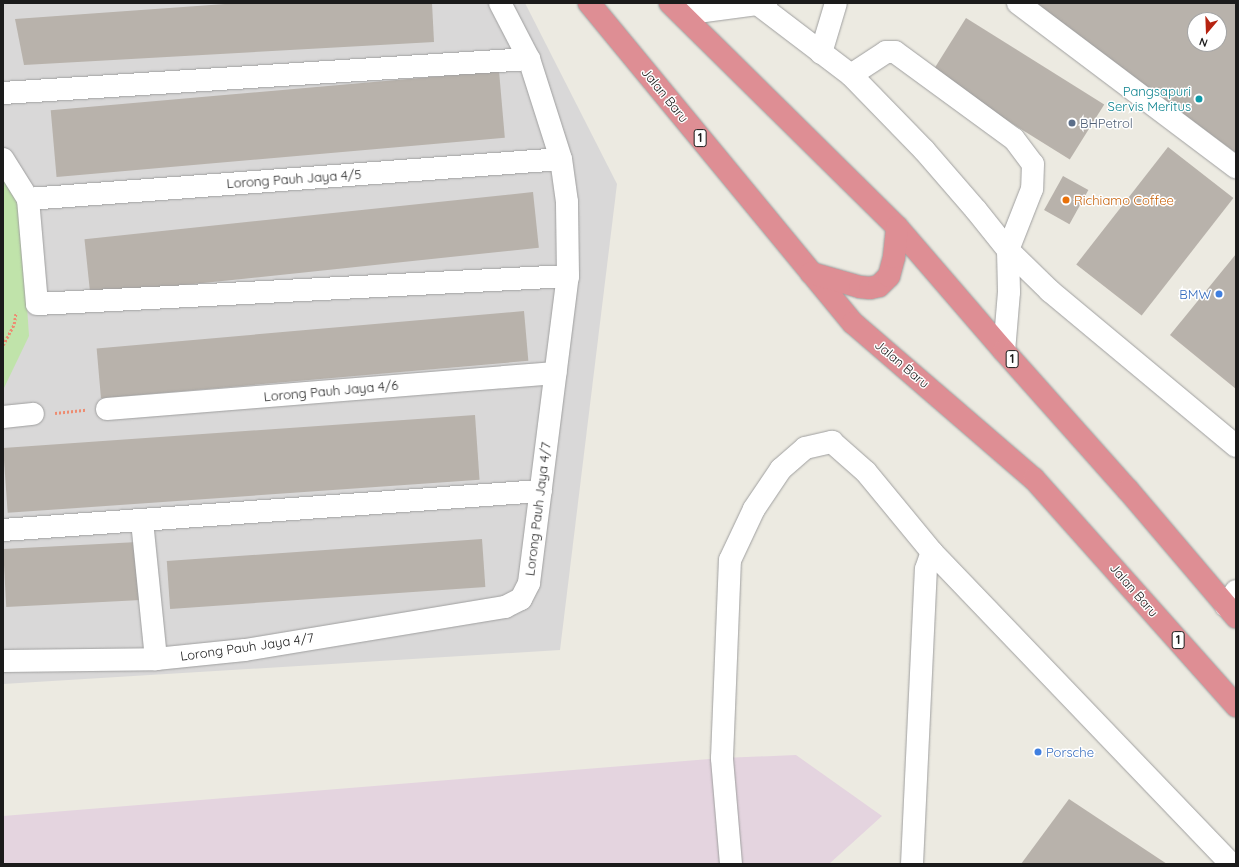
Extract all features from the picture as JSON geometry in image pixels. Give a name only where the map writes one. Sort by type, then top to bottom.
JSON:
[{"type":"highway","name":"Jalan Baru","points":[[589,3],[853,324],[1034,479],[1236,706]]},
{"type":"highway","name":"1","points":[[676,9],[897,227],[1004,351],[1128,490],[1233,604]]},
{"type":"highway","points":[[811,273],[860,287],[870,288],[879,286],[889,276],[894,257],[897,227]]},
{"type":"street","name":"Lorong Pauh Jaya 4/7","points":[[3,661],[156,659],[245,650],[505,607],[521,599],[529,583],[568,276],[567,202],[561,159],[529,59],[500,3]]},
{"type":"street","points":[[822,54],[836,3]]},
{"type":"street","points":[[1018,3],[1236,167]]},
{"type":"street","points":[[676,9],[763,4],[822,54],[851,75],[924,150],[976,210],[1008,250],[1050,291],[1236,446]]},
{"type":"street","points":[[851,75],[886,52],[895,52],[1014,139],[1033,164],[1032,189],[1008,250],[1009,292],[1004,351]]},
{"type":"street","points":[[3,93],[529,59]]},
{"type":"street","points":[[3,159],[28,199],[37,304],[568,276]]},
{"type":"street","name":"Lorong Pauh Jaya 4/5","points":[[28,199],[561,159]]},
{"type":"street","name":"Lorong Pauh Jaya 4/6","points":[[107,409],[556,373]]},
{"type":"street","points":[[3,416],[33,414]]},
{"type":"street","points":[[732,864],[722,758],[730,560],[754,509],[781,469],[805,448],[832,442],[866,472],[932,552],[1232,864]]},
{"type":"street","points":[[3,530],[541,491]]},
{"type":"street","points":[[142,520],[156,659]]},
{"type":"street","points":[[912,864],[926,569],[932,552]]},
{"type":"path","points":[[33,414],[107,409]]},
{"type":"shaded area","points":[[3,3],[525,3],[617,184],[560,650],[3,684]]},
{"type":"shaded area","points":[[796,755],[882,816],[829,864],[3,864],[3,816],[722,758]]},
{"type":"green space","points":[[3,175],[20,204],[29,336],[3,390]]},
{"type":"building","points":[[239,3],[432,3],[434,42],[24,65],[15,19]]},
{"type":"building","name":"Pangsapuri Servis Meritus","points":[[1034,3],[1236,3],[1236,153]]},
{"type":"building","points":[[966,18],[1104,104],[1070,159],[932,73]]},
{"type":"building","points":[[499,71],[505,138],[57,177],[51,110]]},
{"type":"building","points":[[1168,147],[1233,198],[1142,316],[1076,264]]},
{"type":"building","name":"Richiamo Coffee","points":[[1063,176],[1088,190],[1069,224],[1044,210]]},
{"type":"building","points":[[533,192],[539,248],[90,295],[84,239]]},
{"type":"building","name":"BMW","points":[[1236,254],[1236,389],[1170,335]]},
{"type":"building","points":[[524,311],[528,361],[101,398],[97,348]]},
{"type":"building","points":[[475,415],[480,480],[8,513],[3,448]]},
{"type":"building","points":[[482,539],[485,587],[170,609],[167,561]]},
{"type":"building","points":[[138,542],[141,600],[6,607],[3,549]]},
{"type":"building","points":[[1069,799],[1167,864],[1021,864]]},
{"type":"place","name":"Pangsapuri Servis Meritus","points":[[1199,99]]},
{"type":"place","name":"BHPetrol","points":[[1072,123]]},
{"type":"place","name":"Richiamo Coffee","points":[[1066,200]]},
{"type":"place","name":"BMW","points":[[1219,294]]},
{"type":"place","name":"Porsche","points":[[1038,752]]}]
